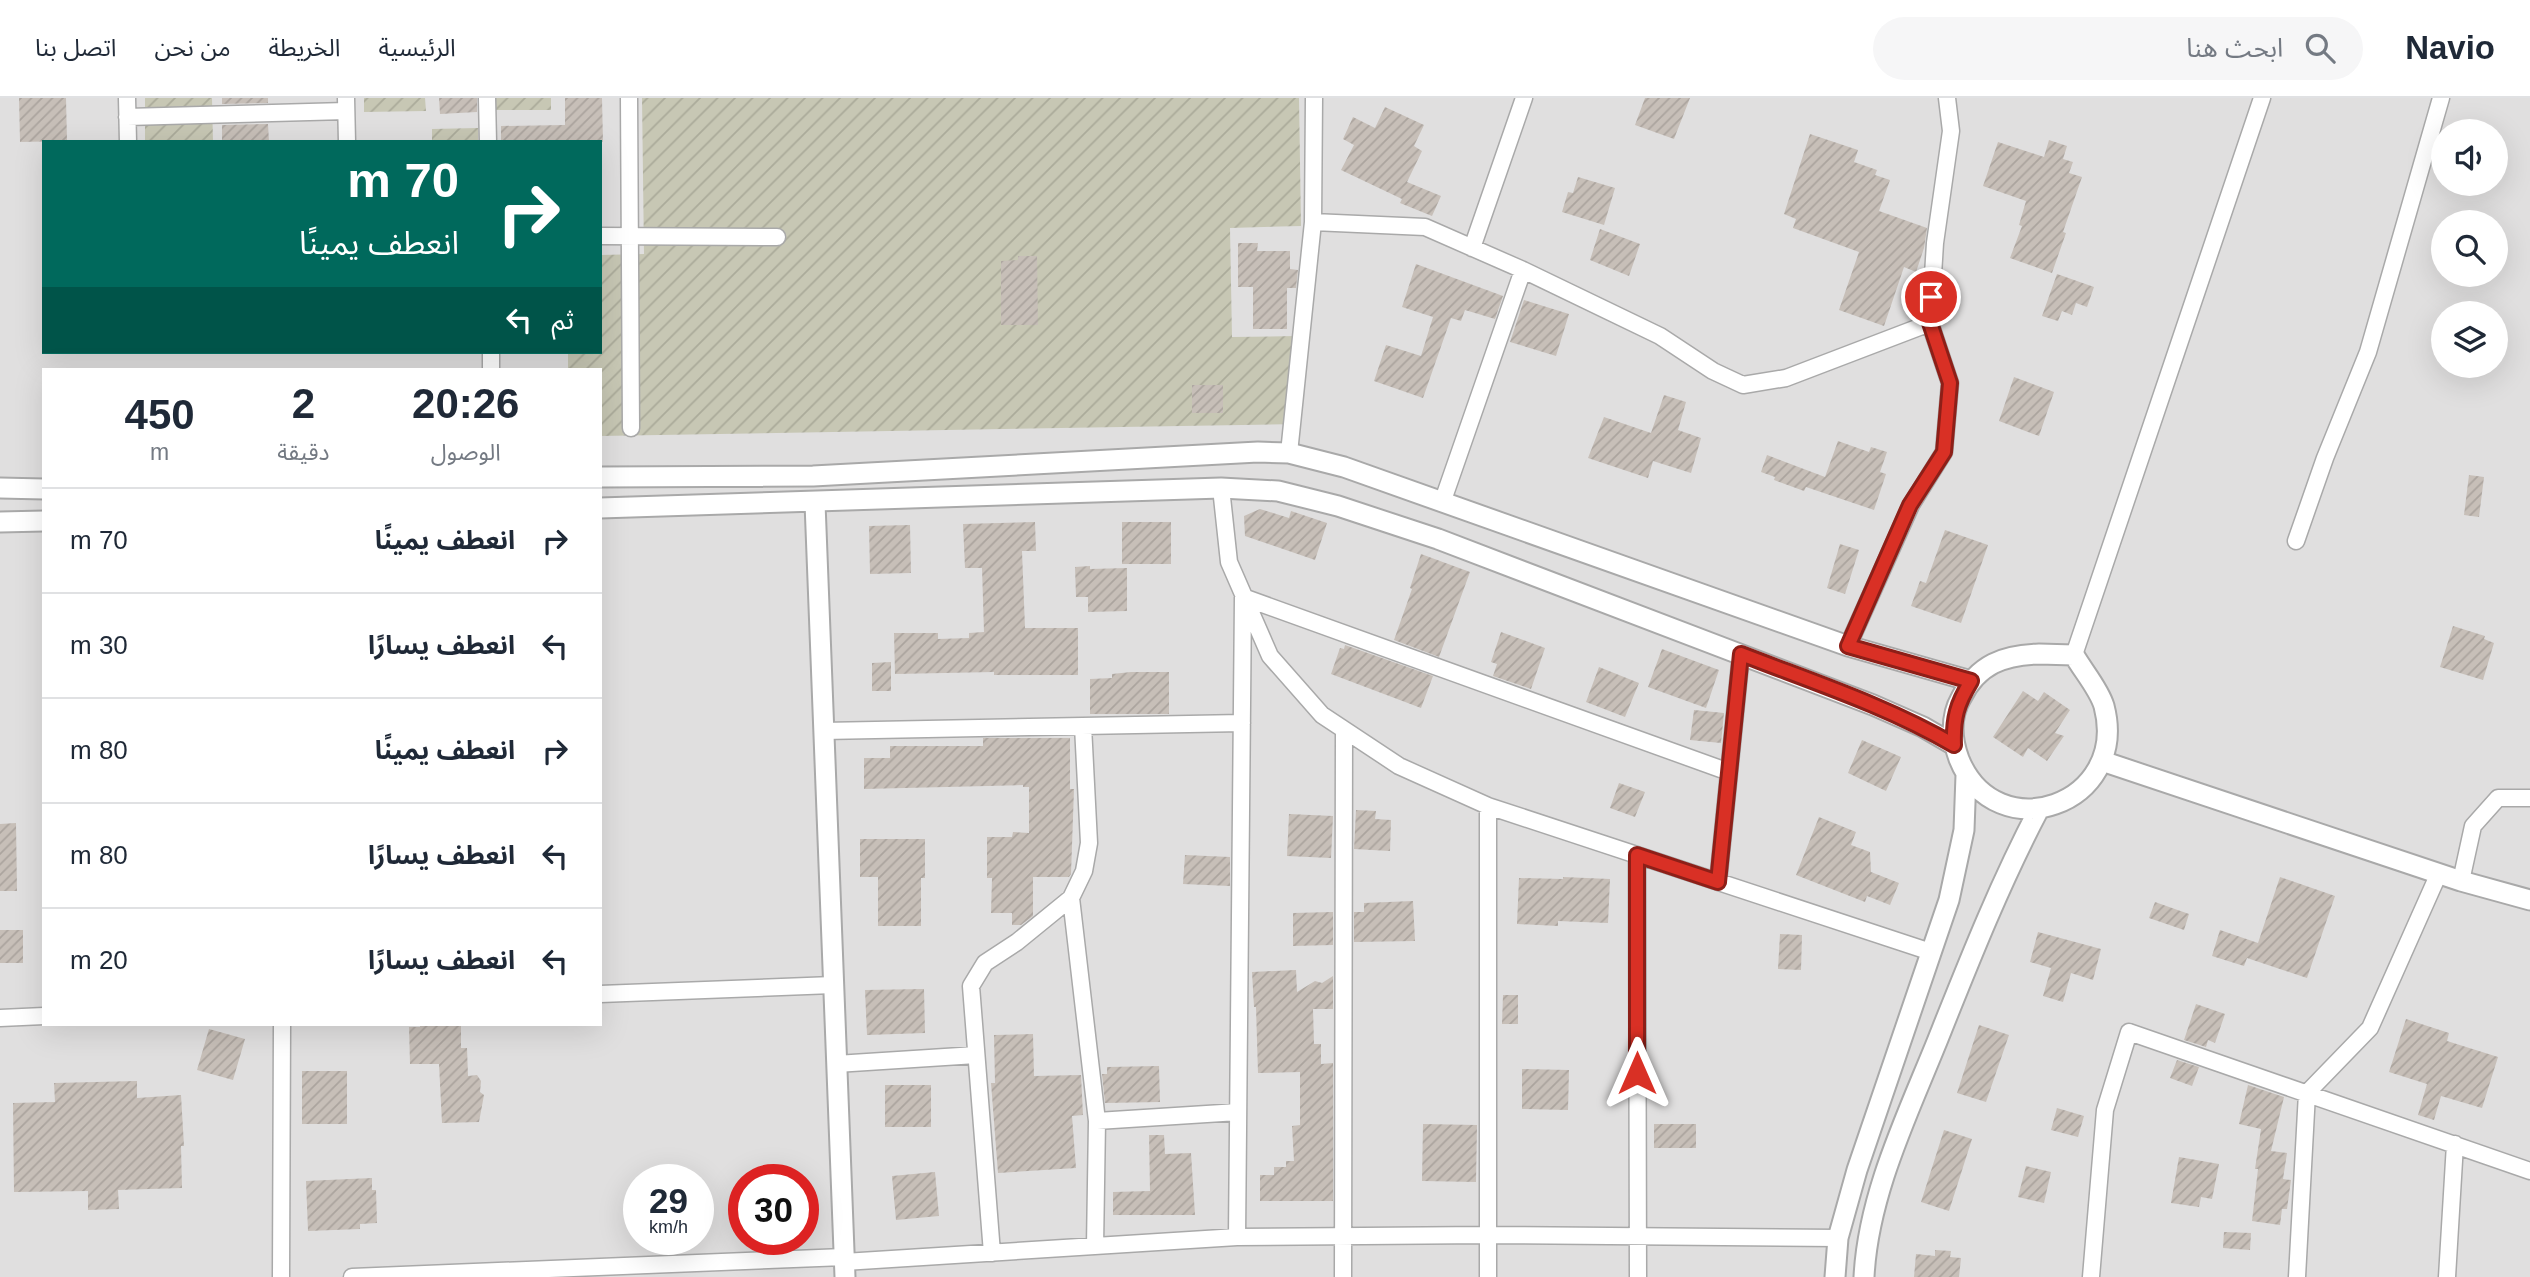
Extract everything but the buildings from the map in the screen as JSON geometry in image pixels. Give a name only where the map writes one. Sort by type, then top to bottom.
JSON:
[{"type":"street","points":[[127,98],[128,140]]},
{"type":"street","points":[[487,98],[488,140]]},
{"type":"street","points":[[629,98],[631,428]]},
{"type":"street","points":[[1289,453],[1313,222],[1314,98]]},
{"type":"street","points":[[1472,248],[1524,98]]},
{"type":"street","points":[[1848,646],[1910,505],[1944,452],[1950,383],[1930,323],[1935,243],[1951,131],[1947,98]]},
{"type":"street","points":[[2074,655],[2014,655],[1990,664],[1971,681],[1959,700],[1953,723],[1954,745],[1966,775],[1985,795],[2011,807],[2039,809],[2065,801],[2087,785],[2102,761],[2108,732],[2103,703],[2074,655],[2262,98]]},
{"type":"street","points":[[2296,541],[2325,458],[2368,352],[2441,98]]},
{"type":"street","points":[[127,117],[346,105],[346,140]]},
{"type":"street","points":[[1313,222],[1425,227],[1660,335],[1713,371],[1744,385],[1786,378],[1930,323]]},
{"type":"street","points":[[602,236],[777,237]]},
{"type":"street","points":[[1442,503],[1523,270]]},
{"type":"street","points":[[602,477],[813,476],[1258,452],[1289,453],[1344,467],[1848,646],[1971,681]]},
{"type":"street","points":[[0,488],[42,489]]},
{"type":"street","points":[[1221,488],[1229,562],[1270,656],[1322,715],[1399,766],[1488,806],[1931,952]]},
{"type":"street","points":[[602,508],[1221,488],[1278,491],[1338,506],[1438,539],[1873,705],[1923,727],[1954,745]]},
{"type":"street","points":[[815,503],[844,1265]]},
{"type":"street","points":[[0,522],[42,521]]},
{"type":"street","points":[[1237,1237],[1243,597]]},
{"type":"street","points":[[1243,597],[1729,772]]},
{"type":"street","points":[[1718,882],[1741,654]]},
{"type":"street","points":[[823,731],[1242,723]]},
{"type":"street","points":[[992,1252],[971,986],[985,963],[1017,942],[1071,898],[1084,871],[1089,843],[1083,726]]},
{"type":"street","points":[[1343,1277],[1344,730]]},
{"type":"street","points":[[2102,761],[2461,881],[2530,900]]},
{"type":"street","points":[[1835,1277],[1838,1238],[1857,1170],[1949,900],[1964,830],[1966,775]]},
{"type":"street","points":[[2461,881],[2473,826],[2498,798],[2530,797]]},
{"type":"street","points":[[1488,806],[1488,1277]]},
{"type":"street","points":[[1864,1277],[1874,1211],[1902,1128],[2006,873],[2039,809]]},
{"type":"street","points":[[1637,855],[1637,1277]]},
{"type":"street","points":[[2297,1277],[2307,1093],[2370,1028],[2439,873]]},
{"type":"street","points":[[1071,898],[1097,1121],[1094,1246]]},
{"type":"street","points":[[602,994],[833,985]]},
{"type":"street","points":[[0,1018],[42,1016]]},
{"type":"street","points":[[281,1277],[282,1026]]},
{"type":"street","points":[[2091,1277],[2105,1110],[2129,1032],[2530,1171]]},
{"type":"street","points":[[836,1064],[976,1055]]},
{"type":"street","points":[[1097,1121],[1238,1112]]},
{"type":"street","points":[[2447,1277],[2455,1144]]},
{"type":"street","points":[[352,1277],[844,1265],[992,1252],[1237,1237],[1487,1235],[1838,1238]]},
{"type":"shaded area","points":[[0,98],[2530,98],[2530,1277],[0,1277]]},
{"type":"shaded area","points":[[145,98],[212,98],[213,140],[145,140]]},
{"type":"shaded area","points":[[364,98],[425,98],[426,111],[364,112]]},
{"type":"shaded area","points":[[496,98],[551,98],[551,110],[495,110]]},
{"type":"shaded area","points":[[642,98],[1299,98],[1301,226],[1230,228],[1232,337],[1297,336],[1298,424],[602,436],[602,368],[568,368],[568,354],[602,354],[602,255],[644,254]]},
{"type":"shaded area","points":[[478,128],[478,140],[432,140],[432,129]]},
{"type":"route","points":[[1637,1073],[1637,855],[1718,882],[1741,654],[1873,705],[1923,727],[1954,745],[1953,723],[1959,700],[1971,681],[1848,646],[1910,505],[1944,452],[1950,383],[1930,323],[1931,297]]}]
